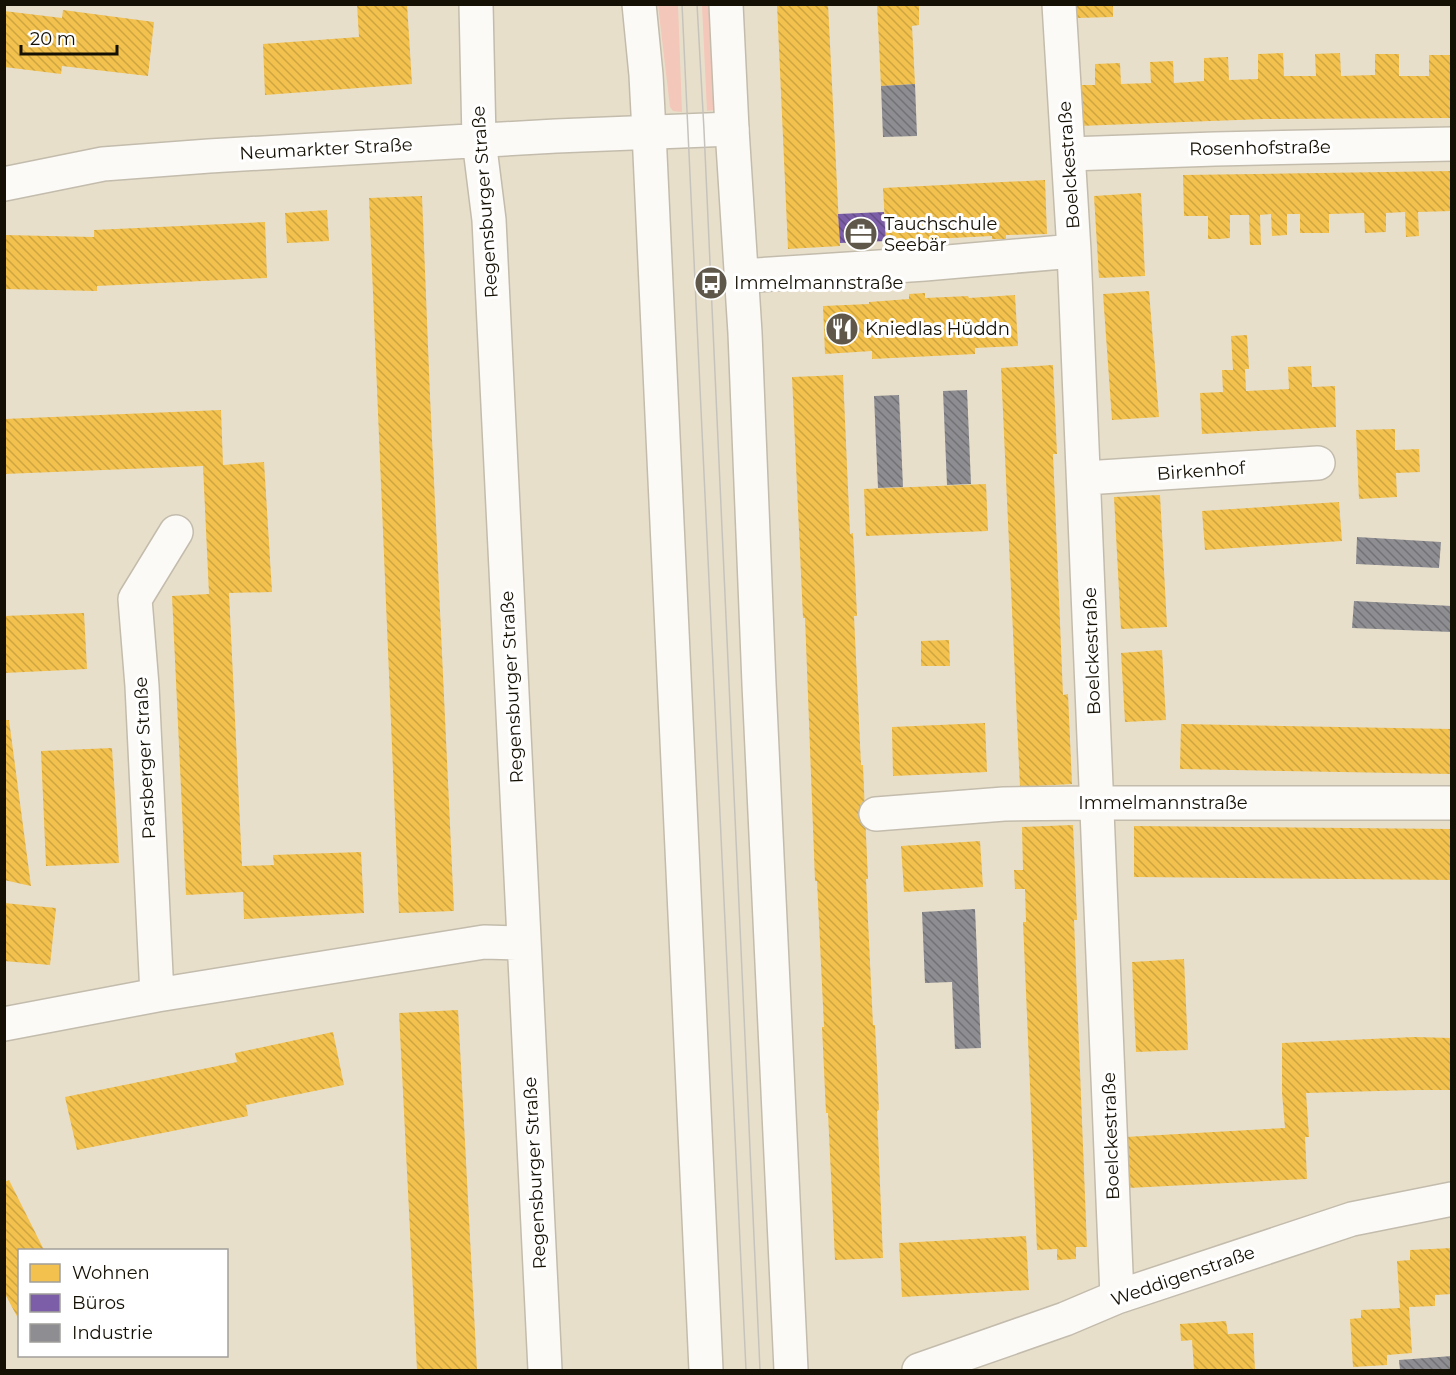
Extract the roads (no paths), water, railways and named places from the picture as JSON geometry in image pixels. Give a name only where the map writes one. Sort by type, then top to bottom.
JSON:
[{"type":"street","name":"Regensburger Straße","points":[[476,4],[479,140],[489,220],[545,1371]]},
{"type":"street","points":[[639,4],[649,132],[706,1371]]},
{"type":"street","points":[[726,4],[748,414],[791,1371]]},
{"type":"street","name":"Boelckestraße","points":[[1059,4],[1085,478],[1117,1297]]},
{"type":"street","name":"Neumarkter Straße","points":[[4,184],[103,164],[479,140],[732,129]]},
{"type":"street","name":"Rosenhofstraße","points":[[1069,154],[1452,144]]},
{"type":"street","points":[[741,276],[925,264],[1074,250]]},
{"type":"street","name":"Birkenhof","points":[[1085,478],[1317,463]]},
{"type":"street","name":"Parsberger Straße","points":[[157,995],[142,686],[135,599],[176,532]]},
{"type":"street","name":"Immelmannstraße","points":[[876,814],[993,804],[1452,804]]},
{"type":"street","points":[[4,1024],[157,995],[484,942],[524,943]]},
{"type":"street","name":"Weddigenstraße","points":[[919,1371],[1065,1319],[1117,1297],[1352,1219],[1452,1199]]},
{"type":"tram line","points":[[682,4],[746,1370]]},
{"type":"tram line","points":[[697,4],[760,1370]]},
{"type":"place","name":"Tauchschule Seebär","points":[[861,234]]},
{"type":"place","name":"Immelmannstraße","points":[[711,283]]},
{"type":"place","name":"Kniedlas Hüddn","points":[[842,329]]}]
